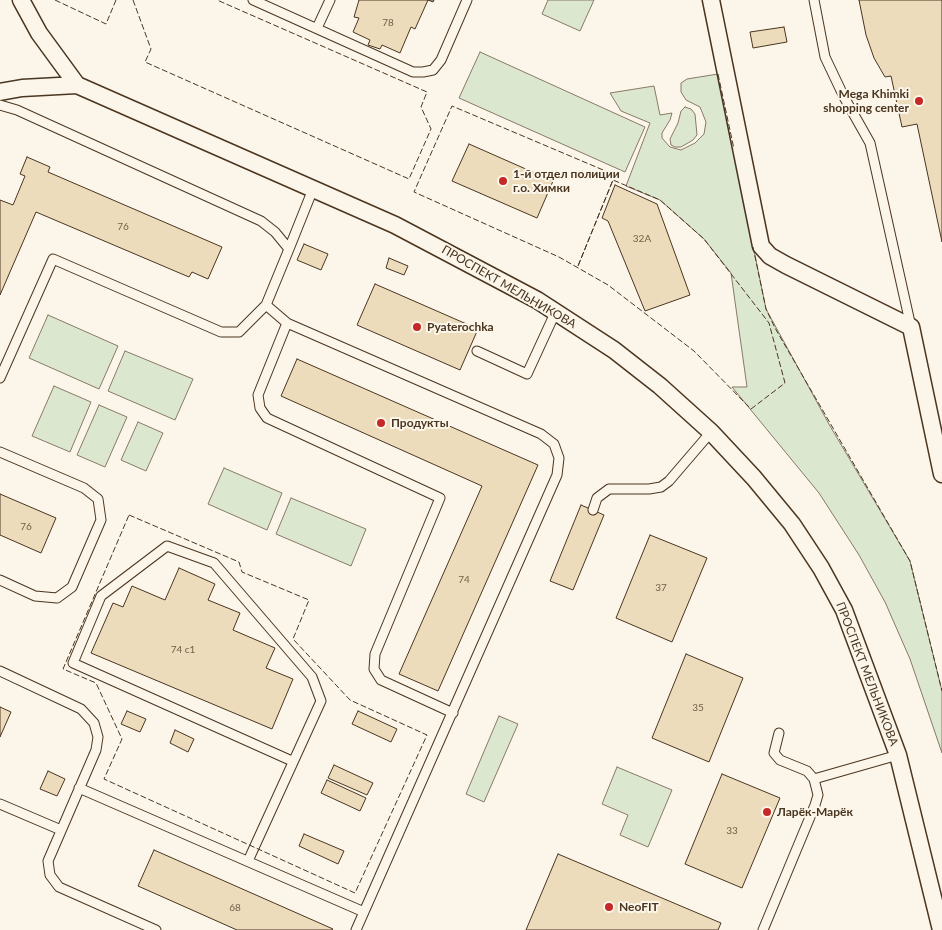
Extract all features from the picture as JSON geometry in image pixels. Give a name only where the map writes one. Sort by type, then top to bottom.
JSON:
[{"type":"street","name":"ПРОСПЕКТ МЕЛЬНИКОВА","points":[[22,0],[39,34],[77,85]]},
{"type":"street","points":[[711,0],[761,246],[770,256],[786,265],[911,328],[942,474]]},
{"type":"street","name":"ПРОСПЕКТ МЕЛЬНИКОВА","points":[[0,92],[22,88],[77,85],[420,236],[556,311],[637,368],[711,432],[786,516],[821,568],[844,610],[898,755],[941,930]]},
{"type":"lane","points":[[253,0],[413,72],[433,70],[441,60],[467,0]]},
{"type":"lane","points":[[317,28],[330,0]]},
{"type":"lane","points":[[814,0],[825,57],[844,97],[870,143],[911,328]]},
{"type":"lane","points":[[0,105],[17,110],[261,221],[276,232],[289,249]]},
{"type":"lane","points":[[0,378],[53,258],[221,332],[239,332],[266,305],[313,189]]},
{"type":"lane","points":[[266,305],[287,323],[541,434],[554,444],[559,458],[557,475],[356,930]]},
{"type":"lane","points":[[477,351],[527,374],[556,311]]},
{"type":"lane","points":[[287,323],[258,395],[260,408],[267,418],[440,498],[375,654],[374,669],[381,680],[453,713]]},
{"type":"lane","points":[[592,510],[598,498],[609,489],[649,489],[661,487],[669,481],[711,432]]},
{"type":"lane","points":[[0,452],[84,488],[98,499],[101,520],[72,587],[57,598],[35,596],[0,580]]},
{"type":"lane","points":[[248,862],[321,700],[312,677],[214,564],[167,546],[101,596],[73,663],[292,761]]},
{"type":"lane","points":[[0,671],[81,709],[94,723],[98,737],[96,750],[48,861],[50,874],[58,887],[156,930]]},
{"type":"lane","points":[[763,930],[818,795],[814,779],[807,772],[780,760],[774,753],[779,733]]},
{"type":"lane","points":[[814,779],[898,755]]},
{"type":"lane","points":[[79,788],[364,912]]},
{"type":"lane","points":[[0,804],[61,830]]},
{"type":"green space","points":[[548,0],[594,0],[580,31],[542,14]]},
{"type":"green space","points":[[480,52],[645,127],[625,172],[459,98]]},
{"type":"green space","points":[[718,74],[766,309],[830,426],[910,561],[942,691],[942,753],[910,659],[885,602],[859,555],[819,493],[732,387],[747,387],[731,273],[704,239],[660,200],[626,186],[650,123],[621,111],[610,93],[654,86],[660,115],[672,113],[662,133],[662,138],[670,147],[681,150],[695,143],[704,134],[706,122],[700,107],[686,100],[681,92],[681,83],[687,79]]},
{"type":"green space","points":[[685,107],[691,109],[695,114],[697,135],[693,140],[681,147],[675,147],[671,145],[670,139],[678,123],[681,111]]},
{"type":"green space","points":[[48,315],[118,346],[99,389],[29,358]]},
{"type":"green space","points":[[125,351],[193,379],[175,420],[108,391]]},
{"type":"green space","points":[[54,386],[91,402],[70,452],[32,436]]},
{"type":"green space","points":[[99,405],[127,417],[105,467],[77,455]]},
{"type":"green space","points":[[138,422],[163,433],[146,471],[121,460]]},
{"type":"green space","points":[[224,468],[282,493],[267,530],[208,504]]},
{"type":"green space","points":[[291,498],[366,529],[351,566],[276,534]]},
{"type":"green space","points":[[499,716],[518,724],[484,802],[466,794]]},
{"type":"green space","points":[[617,767],[672,790],[648,847],[620,835],[628,815],[602,804]]},
{"type":"building","points":[[359,0],[428,0],[415,29],[411,27],[400,53],[382,45],[380,49],[368,45],[370,40],[353,32],[359,18],[354,17]]},
{"type":"building","name":"Mega Khimki shopping center","points":[[859,0],[942,0],[942,242],[917,124],[902,127],[891,76],[885,77],[874,58],[866,35]]},
{"type":"building","points":[[784,27],[787,42],[753,48],[750,32]]},
{"type":"building","name":"1-й отдел полиции г.о. Химки","points":[[469,144],[553,181],[537,218],[452,181]]},
{"type":"building","points":[[27,157],[50,167],[48,172],[222,247],[208,279],[192,272],[189,277],[36,212],[0,295],[0,200],[13,205],[25,176],[20,174]]},
{"type":"building","points":[[615,185],[657,204],[690,295],[645,311],[608,221],[602,218]]},
{"type":"building","points":[[304,244],[328,254],[321,270],[297,260]]},
{"type":"building","points":[[389,258],[408,266],[404,275],[386,268]]},
{"type":"building","name":"Pyaterochka","points":[[375,284],[478,329],[460,370],[357,325]]},
{"type":"building","points":[[297,359],[538,465],[438,691],[399,674],[482,486],[281,396]]},
{"type":"building","points":[[0,494],[56,518],[41,553],[0,535]]},
{"type":"building","points":[[581,505],[604,515],[573,590],[550,581]]},
{"type":"building","points":[[650,535],[707,558],[672,642],[616,618]]},
{"type":"building","points":[[179,568],[215,584],[208,600],[240,613],[233,630],[275,648],[266,668],[293,679],[272,729],[91,653],[113,603],[123,607],[132,586],[165,600]]},
{"type":"building","points":[[686,654],[743,678],[709,762],[652,738]]},
{"type":"building","points":[[0,707],[11,712],[0,737]]},
{"type":"building","points":[[127,711],[146,719],[140,732],[121,724]]},
{"type":"building","points":[[358,711],[397,729],[391,742],[352,724]]},
{"type":"building","points":[[175,730],[194,739],[188,752],[170,743]]},
{"type":"building","points":[[334,765],[373,783],[367,795],[328,778]]},
{"type":"building","points":[[48,771],[65,779],[57,796],[40,789]]},
{"type":"building","points":[[722,774],[780,798],[742,888],[685,864]]},
{"type":"building","points":[[327,780],[366,798],[360,811],[321,793]]},
{"type":"building","points":[[304,834],[344,851],[338,864],[299,846]]},
{"type":"building","points":[[154,850],[333,929],[237,930],[138,886]]},
{"type":"building","name":"NeoFIT","points":[[558,854],[721,923],[718,930],[526,930]]},
{"type":"fence","points":[[55,0],[106,24],[116,0]]},
{"type":"fence","points":[[133,0],[151,49],[145,62],[409,179],[431,129],[421,107],[427,92],[217,0]]},
{"type":"fence","points":[[718,74],[734,149]]},
{"type":"fence","points":[[452,106],[615,175],[578,266],[613,180],[660,200],[704,239],[769,323],[785,383],[751,409],[694,351],[608,285],[559,257],[414,192],[452,106]]},
{"type":"fence","points":[[753,247],[766,309],[775,328],[910,561],[942,691]]},
{"type":"fence","points":[[129,515],[239,562],[242,572],[309,600],[293,639],[350,700],[427,735],[355,893],[104,779],[122,739],[96,683],[63,669],[129,515]]},
{"type":"place","name":"Mega Khimki shopping center","points":[[919,101]]},
{"type":"place","name":"1-й отдел полиции г.о. Химки","points":[[503,181]]},
{"type":"place","name":"Pyaterochka","points":[[417,327]]},
{"type":"place","name":"Продукты","points":[[381,423]]},
{"type":"place","name":"Ларёк-Марёк","points":[[767,812]]},
{"type":"place","name":"NeoFIT","points":[[609,907]]}]
